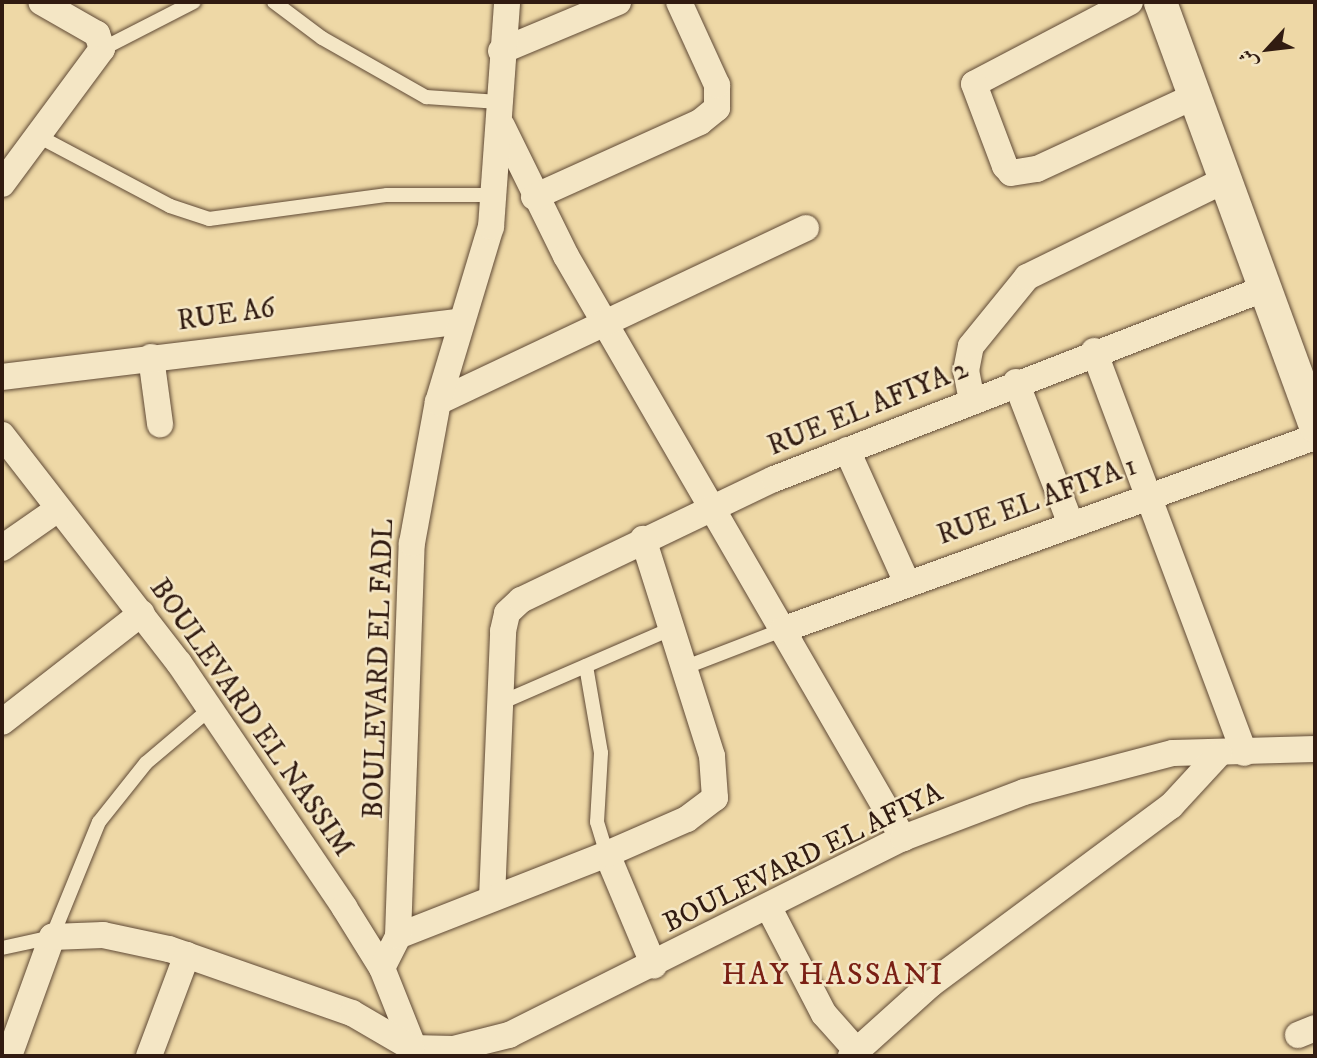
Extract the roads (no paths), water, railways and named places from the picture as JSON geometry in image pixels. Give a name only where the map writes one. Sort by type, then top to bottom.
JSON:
[{"type":"street","points":[[2,184],[102,49],[97,34],[41,2]]},
{"type":"street","name":"BOULEVARD EL FADL","points":[[382,968],[398,936],[408,584],[438,402],[459,321],[484,253],[496,195],[502,51],[507,2]]},
{"type":"street","points":[[502,51],[618,2]]},
{"type":"street","points":[[534,197],[700,122],[717,107],[717,85],[679,2]]},
{"type":"street","points":[[1130,2],[974,84],[1005,166],[1011,173],[1037,169],[1195,96]]},
{"type":"street","points":[[1160,2],[1266,288],[1308,385],[1315,426]]},
{"type":"street","points":[[499,108],[534,197],[710,508],[903,838]]},
{"type":"street","points":[[972,401],[966,371],[971,346],[1027,277],[1225,180]]},
{"type":"street","points":[[438,402],[806,228]]},
{"type":"street","name":"RUE EL AFIYA 2","points":[[498,704],[508,613],[535,591],[710,508],[847,450],[1094,351],[1266,288]]},
{"type":"street","name":"RUE A6","points":[[2,377],[459,321]]},
{"type":"street","points":[[769,908],[824,1014],[854,1054],[931,984],[1161,814],[1231,753],[1150,493],[1094,351]]},
{"type":"street","points":[[151,357],[160,424]]},
{"type":"street","points":[[1016,382],[1070,522]]},
{"type":"street","name":"BOULEVARD EL NASSIM","points":[[2,435],[142,613],[211,708],[382,968],[411,1053]]},
{"type":"street","name":"RUE EL AFIYA 1","points":[[782,630],[1150,493],[1315,437]]},
{"type":"street","points":[[847,450],[907,583]]},
{"type":"street","points":[[2,548],[58,509]]},
{"type":"street","points":[[398,936],[607,854],[706,809],[719,791],[686,667],[643,539]]},
{"type":"street","points":[[2,722],[142,613]]},
{"type":"street","points":[[492,898],[498,704]]},
{"type":"street","name":"BOULEVARD EL AFIYA","points":[[411,1053],[453,1049],[509,1035],[654,966],[903,838],[1134,760],[1315,749]]},
{"type":"street","points":[[607,854],[654,966]]},
{"type":"street","points":[[9,1056],[52,937],[140,940],[187,955],[352,1013],[411,1053]]},
{"type":"street","points":[[149,1056],[187,955]]},
{"type":"lane","points":[[102,49],[194,2]]},
{"type":"lane","points":[[274,2],[322,38],[426,97],[499,108]]},
{"type":"lane","points":[[38,136],[170,206],[209,219],[387,195],[496,195]]},
{"type":"lane","points":[[498,704],[673,628]]},
{"type":"lane","points":[[686,667],[782,630]]},
{"type":"lane","points":[[586,666],[601,753],[597,822],[607,854]]},
{"type":"lane","points":[[2,948],[52,937],[99,822],[146,763],[211,708]]},
{"type":"district","name":"HAY HASSANI","points":[[833,976]]}]
